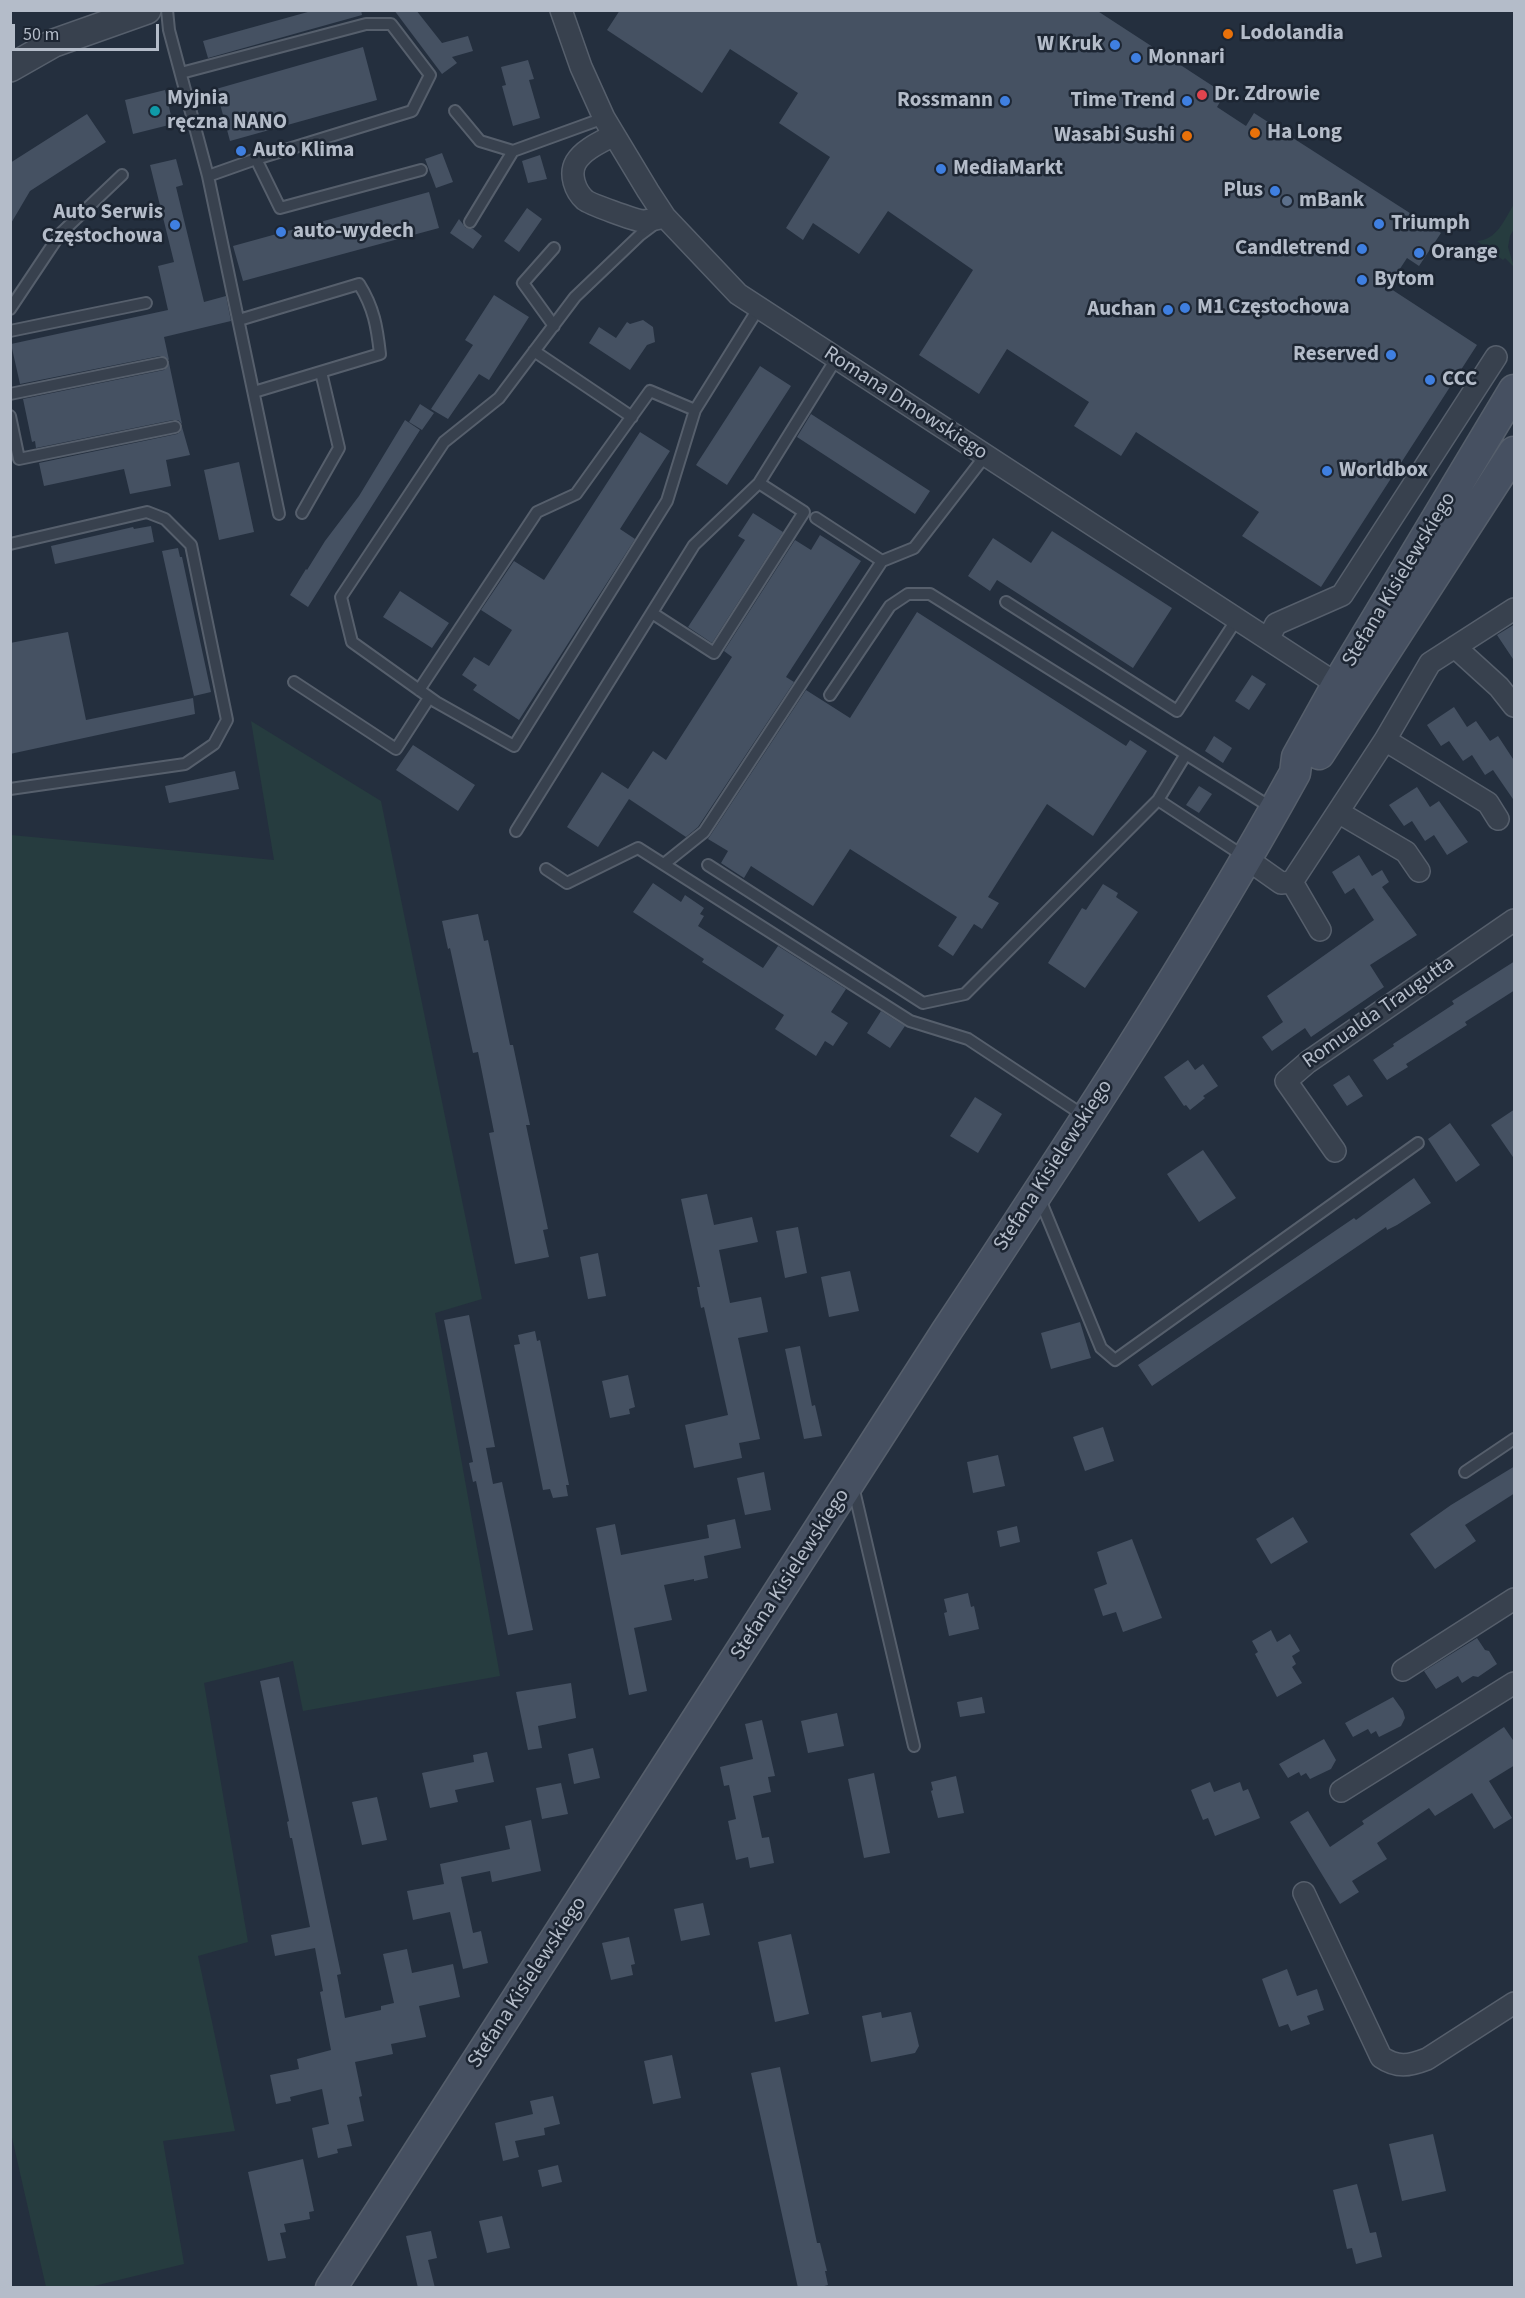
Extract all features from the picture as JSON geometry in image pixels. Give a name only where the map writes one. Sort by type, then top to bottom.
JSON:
[{"type":"main road","name":"Stefana Kisielewskiego","points":[[1347,691],[1515,390]]},
{"type":"main road","name":"Stefana Kisielewskiego","points":[[331,2288],[1038,1194],[1247,859],[1295,773],[1297,757],[1347,691],[1515,452]]},
{"type":"street","points":[[10,68],[54,43],[147,10]]},
{"type":"street","name":"Romana Dmowskiego","points":[[561,10],[581,66],[609,126],[665,217],[738,294],[1347,691]]},
{"type":"street","points":[[609,126],[576,162],[573,172],[575,187],[586,201],[630,217],[643,221],[665,217]]},
{"type":"street","points":[[1268,639],[1276,624],[1342,595],[1496,357]]},
{"type":"street","points":[[1292,882],[1384,740],[1430,663],[1515,609]]},
{"type":"street","points":[[1455,647],[1499,687],[1515,706]]},
{"type":"street","points":[[1384,740],[1488,803],[1498,819]]},
{"type":"street","points":[[1338,812],[1406,852],[1419,871]]},
{"type":"street","points":[[1247,859],[1281,883],[1292,882]]},
{"type":"street","points":[[1292,882],[1320,930]]},
{"type":"street","name":"Romualda Traugutta","points":[[1335,1151],[1286,1081],[1308,1062],[1515,920]]},
{"type":"street","points":[[1403,1670],[1515,1599]]},
{"type":"street","points":[[1341,1791],[1515,1683]]},
{"type":"street","points":[[1304,1893],[1381,2057],[1391,2064],[1411,2065],[1426,2059],[1515,2003]]},
{"type":"lane","points":[[167,10],[169,30],[208,176],[279,514]]},
{"type":"lane","points":[[181,72],[366,24],[391,24],[430,75],[412,111],[208,176]]},
{"type":"lane","points":[[455,111],[480,141],[513,152],[609,126]]},
{"type":"lane","points":[[470,222],[513,152]]},
{"type":"lane","points":[[256,159],[280,208],[422,170]]},
{"type":"lane","points":[[10,309],[60,234],[122,175]]},
{"type":"lane","points":[[665,217],[640,235],[575,297],[499,398],[444,442],[341,597],[352,642],[429,698],[514,746],[666,501],[695,410],[758,309]]},
{"type":"lane","points":[[554,248],[523,282],[554,326]]},
{"type":"lane","points":[[238,320],[359,284],[370,302],[377,328],[380,354],[254,392]]},
{"type":"lane","points":[[10,331],[147,303]]},
{"type":"lane","points":[[534,351],[632,417]]},
{"type":"lane","points":[[516,831],[694,545],[759,483],[836,359]]},
{"type":"lane","points":[[10,394],[162,363]]},
{"type":"lane","points":[[302,513],[339,448],[321,372]]},
{"type":"lane","points":[[419,690],[537,512],[576,494],[650,391],[695,410]]},
{"type":"lane","points":[[10,416],[19,459],[175,427]]},
{"type":"lane","points":[[664,864],[704,832],[882,561],[914,548],[985,456]]},
{"type":"lane","points":[[652,613],[714,653],[804,512],[759,483]]},
{"type":"lane","points":[[10,544],[147,512],[165,519],[191,545],[227,720],[214,744],[185,764],[10,789]]},
{"type":"lane","points":[[816,518],[882,561]]},
{"type":"lane","points":[[830,695],[890,606],[908,594],[930,594],[1274,810]]},
{"type":"lane","points":[[1006,602],[1177,711],[1237,620]]},
{"type":"lane","points":[[294,682],[396,749],[429,698]]},
{"type":"lane","points":[[708,865],[923,1003],[965,994],[1158,800],[1186,754]]},
{"type":"lane","points":[[1158,800],[1247,859]]},
{"type":"lane","points":[[546,869],[567,884],[638,848],[910,1020],[968,1039],[1086,1117]]},
{"type":"lane","points":[[1038,1194],[1101,1348],[1115,1360],[1418,1143]]},
{"type":"lane","points":[[1465,1472],[1515,1439]]},
{"type":"lane","points":[[852,1480],[914,1746]]},
{"type":"green space","points":[[1514,204],[1514,229],[1508,247],[1514,267],[1505,258],[1503,260],[1477,241],[1484,240],[1495,233]]},
{"type":"green space","points":[[251,721],[381,801],[482,1299],[435,1313],[500,1676],[303,1711],[293,1661],[204,1683],[248,1942],[198,1956],[235,2131],[163,2141],[184,2264],[90,2287],[46,2287],[10,2129],[11,835],[274,860]]},
{"type":"building","points":[[315,10],[361,10],[362,15],[208,58],[203,41]]},
{"type":"building","points":[[394,10],[416,10],[442,43],[468,36],[473,51],[452,57],[457,63],[442,74]]},
{"type":"building","name":"M1 Częstochowa","points":[[620,10],[1096,10],[1225,94],[1217,107],[1246,126],[1254,113],[1441,233],[1419,266],[1407,258],[1388,287],[1477,345],[1321,587],[1242,536],[1259,512],[1136,432],[1121,456],[1074,426],[1089,402],[1007,349],[979,394],[919,355],[973,270],[888,211],[859,254],[813,223],[803,240],[786,228],[830,157],[779,123],[798,93],[730,49],[702,93],[607,30]]},
{"type":"building","points":[[363,47],[377,100],[230,141],[216,89]]},
{"type":"building","points":[[528,60],[534,79],[529,80],[540,118],[513,126],[502,86],[506,85],[501,67]]},
{"type":"building","name":"Myjnia ręczna NANO","points":[[165,90],[173,124],[133,134],[125,100]]},
{"type":"building","points":[[87,114],[106,142],[30,191],[10,225],[10,163]]},
{"type":"building","points":[[442,153],[453,182],[436,188],[425,159]]},
{"type":"building","points":[[540,155],[547,179],[528,183],[522,161]]},
{"type":"building","points":[[176,159],[183,185],[176,187],[204,302],[226,296],[231,321],[164,337],[169,360],[160,356],[20,384],[11,344],[168,310],[158,266],[174,262],[150,165]]},
{"type":"building","points":[[429,192],[439,228],[243,281],[233,246]]},
{"type":"building","points":[[527,208],[542,219],[519,252],[504,241]]},
{"type":"building","points":[[459,219],[466,228],[473,229],[482,236],[473,249],[450,233]]},
{"type":"building","points":[[494,295],[529,317],[489,380],[479,374],[448,419],[431,409],[473,345],[465,340]]},
{"type":"building","points":[[643,320],[653,327],[655,342],[647,345],[630,370],[589,343],[599,327],[616,338],[627,322],[630,324]]},
{"type":"building","points":[[169,363],[182,424],[178,420],[173,420],[36,448],[35,441],[32,442],[23,399],[164,370]]},
{"type":"building","points":[[760,366],[791,386],[727,485],[696,465]]},
{"type":"building","points":[[420,404],[434,413],[422,430],[409,422]]},
{"type":"building","points":[[811,414],[930,491],[915,514],[797,437]]},
{"type":"building","points":[[405,420],[420,430],[308,607],[290,595],[325,541],[359,496]]},
{"type":"building","points":[[182,427],[190,455],[166,460],[171,486],[130,494],[124,469],[44,486],[39,463],[177,434]]},
{"type":"building","points":[[640,432],[670,451],[620,529],[635,539],[519,720],[473,690],[477,685],[462,675],[474,657],[489,666],[512,630],[481,610],[514,561],[544,580]]},
{"type":"building","points":[[239,462],[254,532],[219,540],[204,470]]},
{"type":"building","points":[[753,513],[783,532],[712,643],[688,627],[745,540],[738,536]]},
{"type":"building","points":[[151,526],[154,542],[55,564],[51,546],[133,527],[134,529]]},
{"type":"building","points":[[1052,531],[1172,608],[1133,668],[997,580],[990,591],[968,576],[993,538],[1031,563]]},
{"type":"building","points":[[820,535],[861,561],[786,677],[794,682],[698,827],[686,837],[629,799],[598,847],[567,827],[602,772],[628,789],[653,751],[666,760],[732,657],[724,651],[795,540],[811,550]]},
{"type":"building","points":[[178,548],[180,557],[182,557],[211,692],[194,696],[162,551]]},
{"type":"building","points":[[400,591],[449,623],[432,648],[383,617]]},
{"type":"building","points":[[917,612],[1126,746],[1130,740],[1147,751],[1093,836],[1047,804],[988,897],[999,903],[982,929],[974,924],[953,956],[938,946],[957,917],[850,849],[813,906],[751,866],[744,878],[721,863],[728,851],[708,839],[806,690],[850,718]]},
{"type":"building","points":[[1515,624],[1515,662],[1497,635]]},
{"type":"building","points":[[68,632],[86,720],[193,698],[195,714],[10,754],[10,643]]},
{"type":"building","points":[[1252,675],[1266,684],[1249,710],[1235,701]]},
{"type":"building","points":[[1454,707],[1467,727],[1476,721],[1490,741],[1498,736],[1515,762],[1515,802],[1493,770],[1485,775],[1472,755],[1463,761],[1449,741],[1441,746],[1427,725]]},
{"type":"building","points":[[1214,736],[1232,748],[1223,763],[1205,751]]},
{"type":"building","points":[[413,745],[475,785],[458,811],[396,770]]},
{"type":"building","points":[[235,771],[239,789],[169,803],[165,786]]},
{"type":"building","points":[[1199,786],[1212,794],[1199,813],[1186,805]]},
{"type":"building","points":[[1417,787],[1430,807],[1439,801],[1468,842],[1447,855],[1434,835],[1425,841],[1412,821],[1404,826],[1389,805]]},
{"type":"building","points":[[1359,855],[1372,876],[1382,870],[1389,882],[1382,887],[1417,935],[1370,965],[1384,987],[1311,1037],[1305,1028],[1272,1051],[1262,1037],[1283,1022],[1267,996],[1374,920],[1354,888],[1345,894],[1332,872]]},
{"type":"building","points":[[653,883],[681,902],[685,895],[704,908],[700,914],[704,916],[698,926],[763,968],[778,946],[846,989],[831,1012],[848,1023],[833,1046],[825,1041],[816,1056],[775,1029],[784,1015],[702,962],[704,959],[633,912]]},
{"type":"building","points":[[1103,884],[1118,893],[1116,897],[1138,912],[1085,988],[1048,963],[1082,908],[1086,910]]},
{"type":"building","points":[[478,914],[484,941],[488,940],[510,1045],[513,1045],[530,1125],[526,1125],[548,1229],[543,1230],[549,1257],[515,1264],[489,1133],[494,1132],[478,1052],[473,1053],[442,921]]},
{"type":"building","points":[[1515,961],[1515,990],[1465,1022],[1467,1025],[1406,1064],[1408,1067],[1387,1080],[1373,1060],[1454,1004],[1452,1001]]},
{"type":"building","points":[[881,1011],[905,1026],[890,1048],[867,1033]]},
{"type":"building","points":[[1188,1060],[1195,1070],[1203,1064],[1218,1086],[1203,1096],[1205,1098],[1190,1110],[1186,1105],[1184,1106],[1164,1077]]},
{"type":"building","points":[[1349,1075],[1363,1096],[1347,1106],[1333,1085]]},
{"type":"building","points":[[975,1097],[1002,1114],[978,1153],[950,1136]]},
{"type":"building","points":[[1515,1109],[1515,1160],[1491,1125]]},
{"type":"building","points":[[1450,1123],[1480,1165],[1456,1182],[1428,1139]]},
{"type":"building","points":[[1203,1150],[1236,1198],[1199,1222],[1167,1174]]},
{"type":"building","points":[[1414,1178],[1431,1203],[1397,1225],[1387,1230],[1386,1227],[1152,1386],[1138,1365],[1354,1218],[1356,1220]]},
{"type":"building","points":[[707,1194],[714,1225],[752,1217],[758,1242],[719,1250],[730,1303],[761,1297],[768,1332],[738,1338],[760,1439],[739,1443],[742,1458],[694,1468],[685,1425],[728,1415],[704,1307],[701,1308],[697,1287],[700,1287],[681,1199]]},
{"type":"building","points":[[798,1227],[807,1273],[785,1278],[776,1231]]},
{"type":"building","points":[[598,1253],[606,1296],[588,1299],[580,1257]]},
{"type":"building","points":[[850,1271],[859,1311],[829,1317],[821,1277]]},
{"type":"building","points":[[469,1315],[495,1447],[486,1448],[493,1484],[502,1482],[533,1630],[508,1635],[476,1481],[473,1482],[469,1463],[473,1462],[444,1320]]},
{"type":"building","points":[[1080,1322],[1091,1358],[1051,1369],[1041,1333]]},
{"type":"building","points":[[535,1331],[537,1341],[540,1340],[569,1485],[566,1485],[568,1496],[553,1498],[550,1489],[543,1490],[514,1345],[520,1344],[518,1335]]},
{"type":"building","points":[[800,1346],[812,1406],[815,1405],[822,1436],[804,1439],[785,1349]]},
{"type":"building","points":[[628,1375],[635,1407],[629,1409],[630,1414],[610,1418],[602,1381]]},
{"type":"building","points":[[1103,1427],[1114,1461],[1085,1471],[1073,1437]]},
{"type":"building","points":[[998,1455],[1005,1486],[973,1493],[967,1462]]},
{"type":"building","points":[[1515,1466],[1515,1493],[1465,1525],[1476,1541],[1435,1569],[1410,1534],[1451,1505]]},
{"type":"building","points":[[764,1472],[771,1510],[745,1515],[737,1478]]},
{"type":"building","points":[[1293,1517],[1308,1542],[1271,1564],[1256,1539]]},
{"type":"building","points":[[735,1519],[741,1548],[704,1556],[708,1578],[664,1585],[672,1620],[634,1628],[647,1691],[629,1695],[596,1528],[615,1524],[621,1555],[709,1538],[707,1525]]},
{"type":"building","points":[[1017,1526],[1020,1542],[1000,1547],[997,1531]]},
{"type":"building","points":[[1132,1539],[1162,1618],[1123,1632],[1116,1612],[1103,1616],[1094,1589],[1107,1584],[1097,1552]]},
{"type":"building","points":[[968,1593],[971,1607],[974,1606],[979,1629],[949,1636],[944,1613],[947,1612],[944,1599]]},
{"type":"building","points":[[1271,1630],[1277,1642],[1290,1634],[1300,1651],[1292,1656],[1296,1664],[1292,1667],[1302,1683],[1277,1697],[1255,1654],[1258,1652],[1252,1641]]},
{"type":"building","points":[[1477,1638],[1497,1664],[1478,1677],[1473,1676],[1462,1683],[1458,1676],[1436,1689],[1424,1671]]},
{"type":"building","points":[[279,1677],[341,1974],[337,1975],[345,2018],[381,2010],[381,2006],[394,2003],[383,1954],[407,1949],[412,1973],[453,1964],[460,1997],[419,2006],[426,2037],[391,2044],[393,2054],[355,2062],[364,2121],[347,2125],[352,2146],[337,2149],[338,2153],[318,2158],[312,2128],[329,2124],[322,2089],[290,2097],[291,2101],[276,2104],[270,2075],[299,2069],[297,2059],[331,2050],[320,1992],[323,1991],[315,1948],[275,1956],[271,1935],[310,1927],[292,1838],[290,1838],[287,1822],[289,1821],[260,1681]]},
{"type":"building","points":[[571,1683],[576,1718],[538,1726],[542,1748],[528,1750],[516,1692]]},
{"type":"building","points":[[982,1697],[985,1713],[960,1717],[957,1702]]},
{"type":"building","points":[[1393,1697],[1405,1718],[1401,1726],[1379,1737],[1376,1731],[1371,1734],[1368,1729],[1353,1737],[1345,1723]]},
{"type":"building","points":[[837,1713],[844,1746],[808,1753],[801,1721]]},
{"type":"building","points":[[762,1720],[775,1776],[768,1777],[771,1792],[753,1796],[762,1838],[769,1837],[774,1863],[750,1868],[748,1857],[736,1860],[728,1821],[736,1819],[729,1785],[724,1786],[720,1767],[753,1759],[745,1724]]},
{"type":"building","points":[[1504,1727],[1515,1743],[1515,1765],[1489,1781],[1512,1818],[1494,1829],[1472,1793],[1435,1816],[1429,1808],[1377,1843],[1387,1859],[1352,1881],[1359,1892],[1340,1904],[1290,1822],[1308,1811],[1330,1847],[1364,1824],[1362,1821]]},
{"type":"building","points":[[1324,1739],[1336,1760],[1331,1769],[1310,1779],[1306,1773],[1301,1776],[1299,1772],[1288,1778],[1279,1764]]},
{"type":"building","points":[[593,1748],[600,1778],[574,1784],[568,1754]]},
{"type":"building","points":[[487,1752],[494,1782],[455,1790],[458,1802],[430,1808],[422,1773],[474,1762],[473,1755]]},
{"type":"building","points":[[874,1773],[890,1853],[864,1858],[848,1779]]},
{"type":"building","points":[[956,1776],[964,1813],[938,1818],[931,1782]]},
{"type":"building","points":[[1210,1782],[1214,1792],[1240,1782],[1243,1791],[1248,1789],[1260,1818],[1215,1836],[1208,1818],[1203,1820],[1191,1790]]},
{"type":"building","points":[[561,1783],[568,1814],[542,1819],[536,1788]]},
{"type":"building","points":[[377,1797],[387,1840],[362,1845],[352,1802]]},
{"type":"building","points":[[531,1820],[541,1871],[492,1882],[490,1871],[461,1877],[473,1933],[481,1931],[488,1963],[463,1969],[450,1912],[413,1920],[407,1891],[444,1884],[440,1864],[510,1849],[505,1826]]},
{"type":"building","points":[[703,1903],[710,1935],[681,1941],[674,1909]]},
{"type":"building","points":[[791,1934],[809,2014],[775,2022],[758,1942]]},
{"type":"building","points":[[629,1937],[635,1964],[631,1965],[633,1975],[611,1980],[602,1943]]},
{"type":"building","points":[[1287,1969],[1297,1996],[1317,1989],[1324,2010],[1307,2016],[1310,2024],[1291,2031],[1288,2024],[1279,2027],[1262,1979]]},
{"type":"building","points":[[881,2012],[882,2018],[911,2012],[919,2046],[915,2053],[871,2062],[862,2016]]},
{"type":"building","points":[[672,2055],[681,2098],[653,2104],[644,2061]]},
{"type":"building","points":[[780,2067],[817,2243],[820,2243],[827,2271],[825,2271],[828,2285],[817,2288],[798,2288],[751,2073]]},
{"type":"building","points":[[553,2096],[560,2124],[544,2128],[545,2135],[515,2141],[519,2157],[503,2161],[495,2123],[533,2114],[530,2101]]},
{"type":"building","points":[[1433,2134],[1446,2191],[1402,2201],[1389,2144]]},
{"type":"building","points":[[303,2159],[314,2211],[309,2212],[310,2219],[284,2224],[286,2232],[280,2233],[286,2258],[268,2261],[248,2172]]},
{"type":"building","points":[[558,2165],[562,2182],[542,2187],[538,2170]]},
{"type":"building","points":[[1357,2184],[1370,2233],[1376,2232],[1382,2257],[1356,2264],[1352,2248],[1347,2249],[1333,2190]]},
{"type":"building","points":[[502,2216],[510,2248],[487,2253],[479,2221]]},
{"type":"building","points":[[431,2231],[437,2258],[428,2260],[435,2288],[418,2288],[406,2236]]},
{"type":"place","name":"Lodolandia","points":[[1228,34]]},
{"type":"place","name":"W Kruk","points":[[1115,45]]},
{"type":"place","name":"Monnari","points":[[1136,58]]},
{"type":"place","name":"Dr. Zdrowie","points":[[1202,95]]},
{"type":"place","name":"Rossmann","points":[[1005,101]]},
{"type":"place","name":"Time Trend","points":[[1187,101]]},
{"type":"place","name":"Myjnia ręczna NANO","points":[[155,111]]},
{"type":"place","name":"Ha Long","points":[[1255,133]]},
{"type":"place","name":"Wasabi Sushi","points":[[1187,136]]},
{"type":"place","name":"Auto Klima","points":[[241,151]]},
{"type":"place","name":"MediaMarkt","points":[[941,169]]},
{"type":"place","name":"Plus","points":[[1275,191]]},
{"type":"place","name":"mBank","points":[[1287,201]]},
{"type":"place","name":"Triumph","points":[[1379,224]]},
{"type":"place","name":"Auto Serwis Częstochowa","points":[[175,225]]},
{"type":"place","name":"auto-wydech","points":[[281,232]]},
{"type":"place","name":"Candletrend","points":[[1362,249]]},
{"type":"place","name":"Orange","points":[[1419,253]]},
{"type":"place","name":"Bytom","points":[[1362,280]]},
{"type":"place","name":"M1 Częstochowa","points":[[1185,308]]},
{"type":"place","name":"Auchan","points":[[1168,310]]},
{"type":"place","name":"Reserved","points":[[1391,355]]},
{"type":"place","name":"CCC","points":[[1430,380]]},
{"type":"place","name":"Worldbox","points":[[1327,471]]}]
